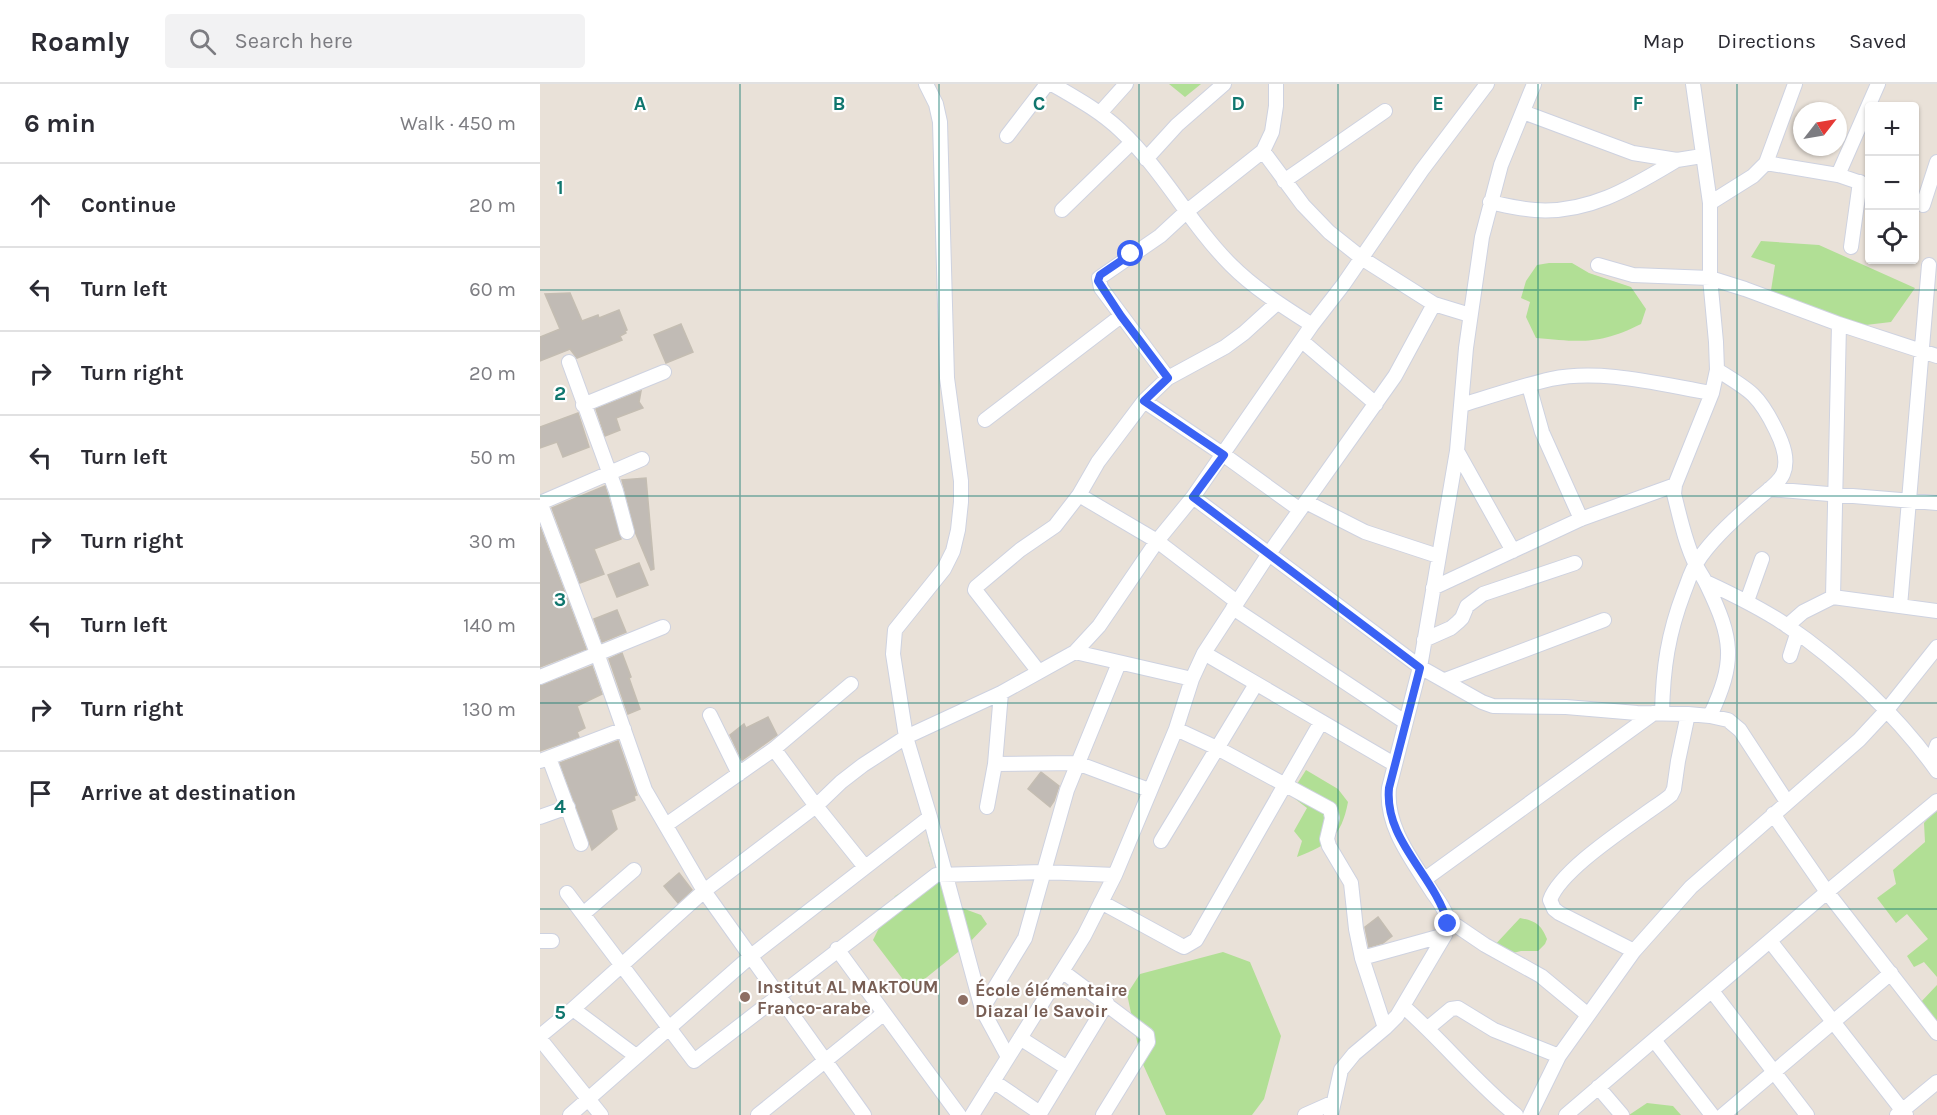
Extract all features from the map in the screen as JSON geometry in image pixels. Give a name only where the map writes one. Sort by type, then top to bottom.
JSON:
[{"type":"street","points":[[926,84],[936,104],[940,122],[947,378],[961,481],[961,502],[955,540],[944,569],[896,630],[893,654],[906,737],[982,1009],[1008,1057]]},
{"type":"street","points":[[1007,135],[1047,84]]},
{"type":"street","points":[[1052,84],[1100,113],[1132,142],[1186,212],[1231,265],[1276,303],[1312,325]]},
{"type":"street","points":[[1100,113],[1126,84]]},
{"type":"street","points":[[1146,159],[1177,125],[1224,84]]},
{"type":"street","points":[[1168,378],[1101,288],[1099,278],[1160,236],[1186,212],[1263,151],[1272,132],[1276,106],[1276,84]]},
{"type":"street","points":[[601,1115],[540,1038],[704,891],[816,806],[855,770],[906,737],[1001,693],[1074,652],[1099,626],[1157,541],[1224,455],[1312,325],[1363,259],[1422,170],[1487,84]]},
{"type":"street","points":[[1305,1115],[1331,1109],[1341,1070],[1346,1061],[1385,1028],[1403,1006],[1447,929],[1442,907],[1400,837],[1391,817],[1388,801],[1394,764],[1420,668],[1457,451],[1470,315],[1482,237],[1501,165],[1534,84]]},
{"type":"street","points":[[1693,84],[1710,203],[1710,278],[1717,370],[1712,393],[1675,484],[1674,494],[1695,564],[1706,582],[1724,626],[1728,671],[1710,716]]},
{"type":"street","points":[[1710,203],[1753,176],[1766,163],[1795,84]]},
{"type":"street","points":[[1838,175],[1878,84]]},
{"type":"street","points":[[1284,181],[1385,111]]},
{"type":"street","points":[[1523,112],[1633,153],[1677,160],[1702,156]]},
{"type":"street","points":[[1062,210],[1132,142]]},
{"type":"street","points":[[1263,151],[1314,218],[1363,259],[1434,304],[1470,315]]},
{"type":"street","points":[[1490,202],[1535,210],[1579,208],[1616,195],[1677,160]]},
{"type":"street","points":[[1925,205],[1937,162]]},
{"type":"street","points":[[1766,163],[1838,175],[1865,184],[1851,247]]},
{"type":"street","points":[[1900,606],[1929,265]]},
{"type":"street","points":[[1598,266],[1632,275],[1710,278],[1937,356]]},
{"type":"street","points":[[1039,672],[975,590],[978,584],[1054,526],[1079,495],[1098,462],[1144,401],[1168,378],[1245,333],[1276,303]]},
{"type":"street","points":[[972,1115],[1084,936],[1115,875],[1176,729],[1192,679],[1204,653],[1268,555],[1395,376],[1434,304]]},
{"type":"street","points":[[985,420],[1121,316]]},
{"type":"street","points":[[1833,597],[1839,324]]},
{"type":"street","points":[[1302,341],[1376,404]]},
{"type":"street","points":[[569,362],[616,491],[627,532]]},
{"type":"street","points":[[1425,879],[1658,713],[1667,645],[1695,564],[1733,521],[1782,476],[1785,465],[1781,440],[1766,409],[1755,394],[1717,370]]},
{"type":"street","points":[[583,405],[664,372]]},
{"type":"street","points":[[1462,405],[1552,379],[1594,376],[1712,393]]},
{"type":"street","points":[[1529,386],[1542,432],[1581,519]]},
{"type":"street","points":[[1144,401],[1303,506],[1365,532],[1438,556]]},
{"type":"street","points":[[1457,451],[1513,551]]},
{"type":"street","points":[[642,459],[540,503],[597,653],[645,790],[704,891],[864,1115]]},
{"type":"street","points":[[1433,588],[1581,519],[1675,484]]},
{"type":"street","points":[[1769,489],[1937,503]]},
{"type":"street","points":[[1079,495],[1157,541],[1235,605],[1405,722]]},
{"type":"street","points":[[1193,497],[1420,668],[1445,680],[1475,699],[1493,706],[1566,707],[1688,714],[1728,720],[1740,730],[1787,802]]},
{"type":"street","points":[[1747,601],[1762,559]]},
{"type":"street","points":[[1424,640],[1451,628],[1462,618],[1467,606],[1483,594],[1575,563]]},
{"type":"street","points":[[1706,582],[1747,601],[1792,630],[1837,665],[1886,711],[1934,766]]},
{"type":"street","points":[[1790,656],[1792,630],[1803,612],[1833,597],[1937,610]]},
{"type":"street","points":[[1445,680],[1604,620]]},
{"type":"street","points":[[540,677],[663,627]]},
{"type":"street","points":[[1530,1115],[1559,1056],[1634,951],[1691,887],[1859,740],[1886,711],[1937,647]]},
{"type":"street","points":[[1074,652],[1192,679]]},
{"type":"street","points":[[1204,653],[1394,764]]},
{"type":"street","points":[[982,1009],[1025,938],[1042,872],[1077,763],[1119,663]]},
{"type":"street","points":[[666,825],[774,749],[850,684]]},
{"type":"street","points":[[1161,841],[1257,684]]},
{"type":"street","points":[[987,807],[995,764],[1001,693]]},
{"type":"street","points":[[1634,951],[1559,913],[1554,909],[1550,900],[1566,876],[1671,795],[1688,714]]},
{"type":"street","points":[[710,715],[739,774]]},
{"type":"street","points":[[1101,902],[1180,945],[1185,946],[1196,940],[1321,722]]},
{"type":"street","points":[[581,844],[568,807],[544,760],[624,729]]},
{"type":"street","points":[[1176,729],[1217,748],[1330,809],[1332,818],[1327,839],[1351,883],[1362,958],[1385,1028]]},
{"type":"street","points":[[1934,766],[1937,745]]},
{"type":"street","points":[[774,749],[865,867]]},
{"type":"street","points":[[995,764],[1077,763],[1149,789]]},
{"type":"street","points":[[1566,1115],[1937,801]]},
{"type":"street","points":[[540,817],[568,807]]},
{"type":"street","points":[[1773,814],[1827,892],[1937,1033]]},
{"type":"street","points":[[570,1115],[751,956],[930,817]]},
{"type":"street","points":[[583,914],[634,870]]},
{"type":"street","points":[[567,893],[694,1061],[936,875],[1042,872],[1115,875]]},
{"type":"street","points":[[1362,958],[1447,929],[1464,930],[1485,945],[1541,975],[1588,1015]]},
{"type":"street","points":[[1770,941],[1902,1113],[1937,1082]]},
{"type":"street","points":[[837,949],[959,1115]]},
{"type":"street","points":[[1062,971],[1148,1035],[1148,1039],[1103,1115]]},
{"type":"street","points":[[1723,1115],[1890,973]]},
{"type":"street","points":[[1712,991],[1807,1115]]},
{"type":"street","points":[[993,1081],[1040,1114],[1107,1003]]},
{"type":"street","points":[[1403,1006],[1428,1028],[1467,1071],[1516,1115]]},
{"type":"street","points":[[1428,1028],[1450,1009],[1458,1008],[1494,1030],[1559,1056]]},
{"type":"street","points":[[573,1009],[636,1056]]},
{"type":"street","points":[[758,1115],[883,1014]]},
{"type":"street","points":[[1020,1038],[1067,1068]]},
{"type":"street","points":[[1654,1040],[1712,1115]]},
{"type":"street","points":[[1598,1087],[1622,1115]]},
{"type":"green space","points":[[1169,84],[1201,84],[1185,97]]},
{"type":"green space","points":[[1761,241],[1819,245],[1915,288],[1891,322],[1832,329],[1769,303],[1775,265],[1751,257]]},
{"type":"green space","points":[[1572,263],[1589,273],[1631,287],[1646,309],[1641,324],[1601,339],[1578,341],[1536,338],[1526,317],[1530,302],[1521,298],[1526,281],[1537,265]]},
{"type":"green space","points":[[1306,770],[1338,789],[1348,802],[1342,824],[1332,838],[1297,857],[1302,841],[1294,831],[1307,808],[1290,795]]},
{"type":"green space","points":[[1937,808],[1937,977],[1924,962],[1914,967],[1907,956],[1928,939],[1907,914],[1896,923],[1877,898],[1896,884],[1893,870],[1925,842],[1924,823]]},
{"type":"green space","points":[[928,841],[944,853],[962,908],[981,915],[987,924],[968,944],[911,990],[873,940],[895,896],[937,871]]},
{"type":"green space","points":[[1520,918],[1534,922],[1540,927],[1547,939],[1545,944],[1538,951],[1509,954],[1492,948]]},
{"type":"green space","points":[[1223,952],[1250,962],[1281,1036],[1264,1099],[1252,1115],[1166,1115],[1141,1060],[1127,994],[1140,974]]},
{"type":"green space","points":[[1937,985],[1937,1022],[1920,1003]]},
{"type":"green space","points":[[1647,1103],[1673,1106],[1681,1115],[1629,1115]]},
{"type":"building","points":[[570,293],[582,321],[598,315],[599,318],[619,310],[627,330],[626,333],[620,336],[622,340],[577,358],[570,349],[540,361],[540,337],[560,329],[545,294]]},
{"type":"building","points":[[681,324],[693,352],[666,363],[654,335]]},
{"type":"building","points":[[641,391],[639,402],[643,408],[616,418],[620,430],[605,436],[596,409]]},
{"type":"building","points":[[578,413],[589,447],[563,457],[557,442],[540,448],[540,427]]},
{"type":"building","points":[[646,478],[654,569],[651,570],[636,534],[622,480]]},
{"type":"building","points":[[605,486],[621,539],[594,549],[604,574],[580,583],[552,508]]},
{"type":"building","points":[[540,527],[586,649],[540,667]]},
{"type":"building","points":[[639,563],[648,585],[617,597],[608,575]]},
{"type":"building","points":[[617,610],[626,632],[602,642],[594,619]]},
{"type":"building","points":[[622,653],[640,709],[628,714],[609,659]]},
{"type":"building","points":[[592,666],[602,694],[577,706],[585,728],[577,732],[579,737],[540,751],[540,686]]},
{"type":"building","points":[[768,717],[777,735],[742,760],[730,735],[744,724],[746,728]]},
{"type":"building","points":[[618,741],[637,795],[634,796],[635,800],[611,810],[617,829],[592,850],[560,763]]},
{"type":"building","points":[[1041,772],[1059,786],[1050,807],[1028,789]]},
{"type":"building","points":[[679,873],[692,890],[678,903],[664,886]]},
{"type":"building","points":[[1378,917],[1392,936],[1383,943],[1369,947],[1365,927]]},
{"type":"place","name":"Institut AL MAkTOUM Franco-arabe","points":[[745,997]]},
{"type":"place","name":"École élémentaire Diazal le Savoir","points":[[963,1000]]},
{"type":"route","points":[[1131,254],[1100,275],[1098,281],[1121,316],[1168,378],[1144,401],[1224,455],[1193,497],[1420,668],[1389,788],[1388,801],[1391,817],[1400,837],[1442,907],[1448,924]]}]
